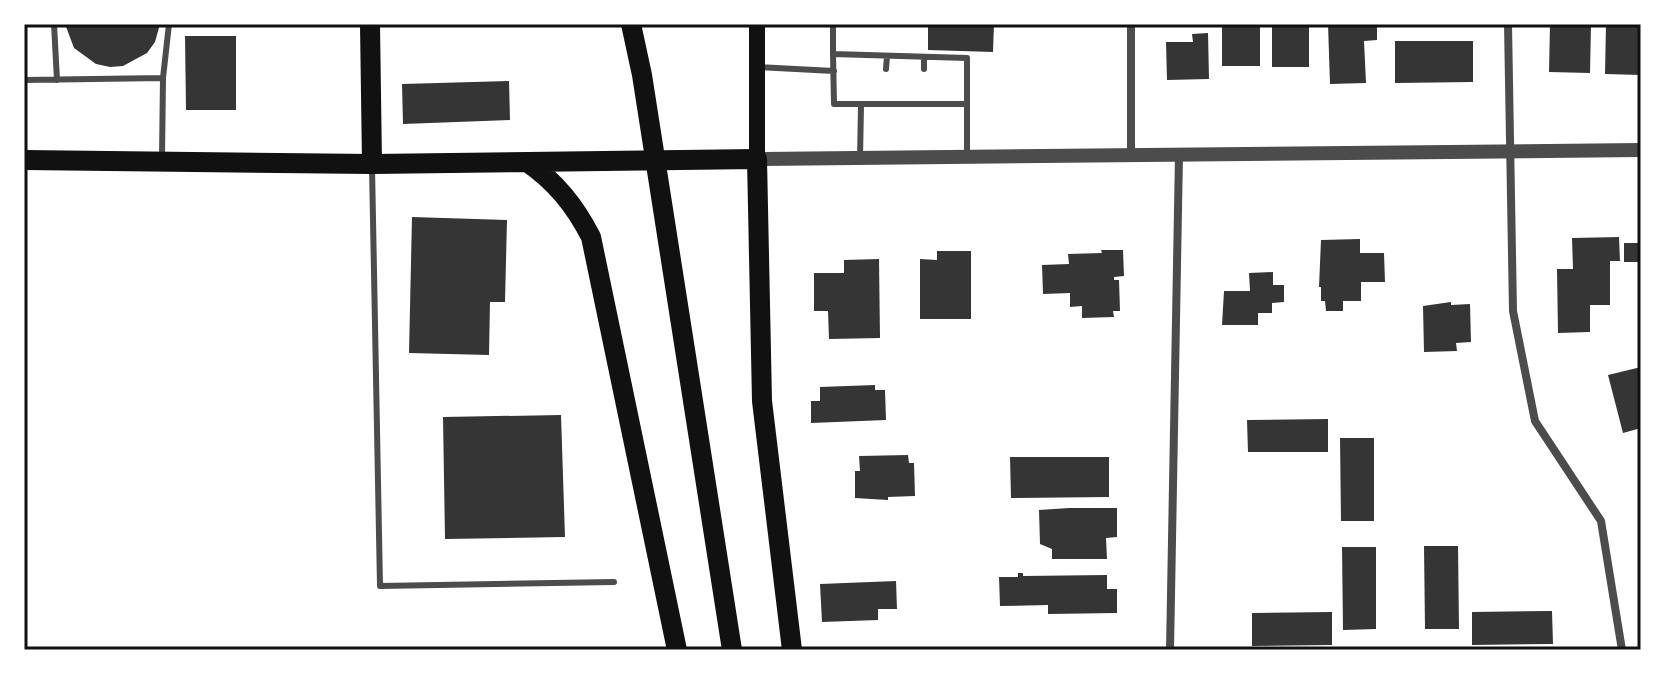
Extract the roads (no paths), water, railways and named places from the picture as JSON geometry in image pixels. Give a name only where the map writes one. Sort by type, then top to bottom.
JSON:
[{"type":"main road","points":[[370,24],[372,164]]},
{"type":"main road","points":[[631,24],[642,75],[732,650]]},
{"type":"main road","points":[[757,24],[762,401],[792,650]]},
{"type":"main road","points":[[24,160],[372,164],[757,159]]},
{"type":"main road","points":[[527,162],[567,198],[591,237],[677,650]]},
{"type":"street","points":[[1131,24],[1131,156]]},
{"type":"street","points":[[1508,24],[1513,311],[1535,421],[1601,521],[1622,650]]},
{"type":"street","points":[[757,159],[1641,150]]},
{"type":"street","points":[[1170,650],[1179,155]]},
{"type":"lane","points":[[54,24],[57,80]]},
{"type":"lane","points":[[162,161],[163,78],[169,24]]},
{"type":"lane","points":[[833,24],[834,104],[967,104]]},
{"type":"lane","points":[[833,54],[967,58],[967,157]]},
{"type":"lane","points":[[886,69],[887,56]]},
{"type":"lane","points":[[924,57],[924,69]]},
{"type":"lane","points":[[757,66],[834,71]]},
{"type":"lane","points":[[24,80],[163,78]]},
{"type":"lane","points":[[925,94],[926,106]]},
{"type":"lane","points":[[885,106],[886,95]]},
{"type":"lane","points":[[860,159],[861,106]]},
{"type":"lane","points":[[372,164],[380,586],[614,582]]}]
